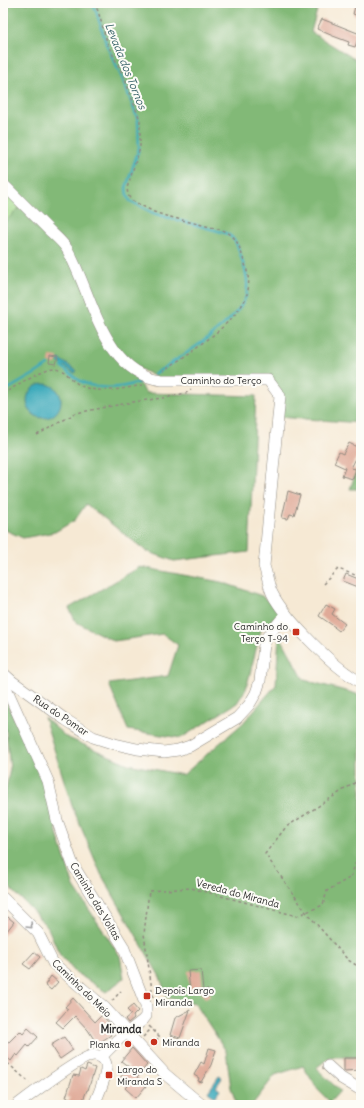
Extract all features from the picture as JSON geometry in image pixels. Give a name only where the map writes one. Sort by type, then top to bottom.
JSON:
[{"type":"street","name":"Caminho do Terço","points":[[3,184],[66,248],[110,344],[120,358],[136,372],[154,379],[268,380],[280,396],[264,566],[271,592],[286,614],[334,663],[361,682]]},
{"type":"street","name":"Rua do Pomar","points":[[3,673],[13,682],[66,720],[93,736],[115,744],[137,749],[164,752],[178,750],[190,746],[237,718],[249,705],[256,693],[260,681],[266,638],[286,614]]},
{"type":"street","name":"Caminho das Voltas","points":[[3,681],[48,781],[57,820],[73,865],[123,946],[146,1006],[147,1024]]},
{"type":"street","name":"Caminho do Meio","points":[[3,898],[38,933],[53,963],[105,1008],[126,1033],[165,1074],[202,1105]]},
{"type":"street","points":[[101,1057],[126,1033],[147,1024]]},
{"type":"street","points":[[17,1105],[86,1058],[95,1055],[105,1060],[106,1071],[94,1105]]},
{"type":"street","points":[[328,1066],[341,1078],[361,1090]]},
{"type":"path","points":[[3,394],[44,369],[56,368],[61,370],[79,384],[88,388],[102,390],[125,389],[154,379],[155,376],[229,322],[239,311],[245,301],[248,290],[248,277],[238,243],[230,234],[222,230],[154,212],[129,198],[127,192],[128,185],[140,148],[140,120],[118,65],[108,45],[98,11],[94,3]]},
{"type":"path","points":[[37,435],[76,413],[186,393],[192,387],[195,380]]},
{"type":"path","points":[[324,584],[338,568],[361,577]]},
{"type":"path","name":"Vereda do Miranda","points":[[306,912],[265,854],[286,827],[356,782],[361,781]]},
{"type":"path","name":"Vereda do Miranda","points":[[152,1002],[154,996],[144,934],[149,891],[191,888],[297,916],[323,905],[327,891],[351,877],[361,846]]},
{"type":"path","points":[[306,912],[348,960],[361,968]]},
{"type":"path","points":[[105,1008],[121,991]]},
{"type":"path","points":[[146,1042],[142,1038],[147,1024],[160,1036],[150,1046]]},
{"type":"path","points":[[3,1059],[37,1090]]},
{"type":"green space","points":[[3,3],[319,3],[311,32],[361,63],[361,423],[278,417],[280,396],[268,380],[162,380],[122,360],[146,393],[256,396],[249,552],[174,561],[146,551],[86,504],[75,520],[55,532],[23,538],[3,529],[3,224],[23,204],[3,183]]},
{"type":"green space","points":[[3,184],[24,204],[3,224]]},
{"type":"green space","points":[[361,458],[361,489],[350,489]]},
{"type":"green space","points":[[140,567],[221,582],[262,596],[280,612],[261,630],[246,689],[237,703],[181,738],[128,730],[109,684],[168,676],[178,645],[163,634],[114,641],[76,622],[69,608]]},
{"type":"green space","points":[[279,634],[304,680],[361,695],[361,1059],[357,1057],[330,1057],[316,1068],[340,1091],[330,1102],[318,1090],[303,1066],[275,1075],[252,1105],[237,1105],[231,1088],[226,1051],[195,1003],[167,998],[160,977],[101,874],[72,806],[44,717],[66,737],[128,764],[183,775],[243,723],[276,685]]},
{"type":"green space","points":[[3,695],[45,782],[58,837],[74,887],[120,956],[124,978],[106,992],[75,972],[60,955],[48,928],[3,881],[3,803],[10,769],[6,731],[3,722]]},
{"type":"water","points":[[59,359],[77,371],[75,373],[58,362]]},
{"type":"water","points":[[41,384],[47,384],[51,385],[58,391],[61,401],[60,408],[54,415],[47,418],[41,418],[37,417],[30,411],[27,404],[27,398],[28,394],[34,387]]},
{"type":"water","points":[[219,1076],[222,1078],[216,1087],[220,1090],[215,1097],[208,1092]]},
{"type":"building","points":[[356,3],[361,3],[361,17],[353,14]]},
{"type":"building","points":[[322,19],[360,34],[355,47],[348,45],[349,42],[317,29]]},
{"type":"building","points":[[50,356],[58,357],[56,364],[49,363]]},
{"type":"building","points":[[349,443],[361,449],[351,468],[356,469],[353,479],[342,476],[345,468],[334,463],[339,452],[343,454]]},
{"type":"building","points":[[288,491],[300,495],[294,515],[290,514],[288,519],[282,518]]},
{"type":"building","points":[[346,574],[361,580],[361,588],[343,581]]},
{"type":"building","points":[[326,604],[335,609],[332,614],[345,624],[339,631],[319,616]]},
{"type":"building","points":[[3,913],[14,922],[3,936]]},
{"type":"building","points":[[34,952],[40,957],[30,969],[23,964]]},
{"type":"building","points":[[201,970],[203,990],[190,991],[188,971]]},
{"type":"building","points":[[51,976],[58,982],[51,990],[45,985]]},
{"type":"building","points":[[207,989],[211,995],[205,998],[201,992]]},
{"type":"building","points":[[73,998],[95,1022],[102,1015],[109,1023],[105,1026],[111,1035],[97,1044],[88,1030],[75,1016],[63,1028],[56,1022],[68,1009],[65,1007]]},
{"type":"building","points":[[133,1005],[138,1011],[133,1016],[134,1018],[128,1023],[125,1019],[131,1014],[127,1010]]},
{"type":"building","points":[[190,1010],[180,1038],[170,1035],[175,1018]]},
{"type":"building","points":[[28,1028],[38,1037],[29,1047],[27,1045],[18,1056],[16,1054],[11,1061],[3,1054],[3,1046],[20,1031],[23,1034]]},
{"type":"building","points":[[64,1037],[73,1050],[60,1059],[51,1045]]},
{"type":"building","points":[[132,1048],[147,1065],[137,1077],[146,1086],[136,1098],[125,1088],[127,1086],[119,1079],[129,1067],[121,1061]]},
{"type":"building","points":[[209,1048],[216,1050],[211,1065],[201,1082],[198,1081],[199,1078],[194,1075],[201,1062],[204,1064]]},
{"type":"building","points":[[344,1058],[361,1058],[361,1070],[344,1071]]},
{"type":"building","points":[[87,1065],[95,1068],[88,1090],[81,1105],[73,1105],[68,1103],[70,1098],[66,1097],[73,1075],[79,1076],[81,1069],[85,1071]]},
{"type":"waterway","name":"Levada dos Tornos","points":[[92,3],[107,46],[122,78],[138,120],[139,148],[126,188],[130,201],[153,213],[227,234],[238,246],[247,278],[246,296],[241,306],[232,317],[206,339],[154,374]]},
{"type":"waterway","name":"Levada dos Tornos","points":[[59,361],[64,364],[62,367],[74,377],[90,385],[108,388],[126,386],[143,381]]},
{"type":"waterway","name":"Levada dos Tornos","points":[[3,392],[48,365]]},
{"type":"place","name":"Caminho do Terço T-94","points":[[296,632]]},
{"type":"place","name":"Depois Largo Miranda","points":[[147,996]]},
{"type":"place","name":"Miranda","points":[[154,1042]]},
{"type":"place","name":"Planka","points":[[128,1044]]},
{"type":"place","name":"Largo do Miranda S","points":[[109,1075]]},
{"type":"district","name":"Miranda","points":[[121,1029]]}]
